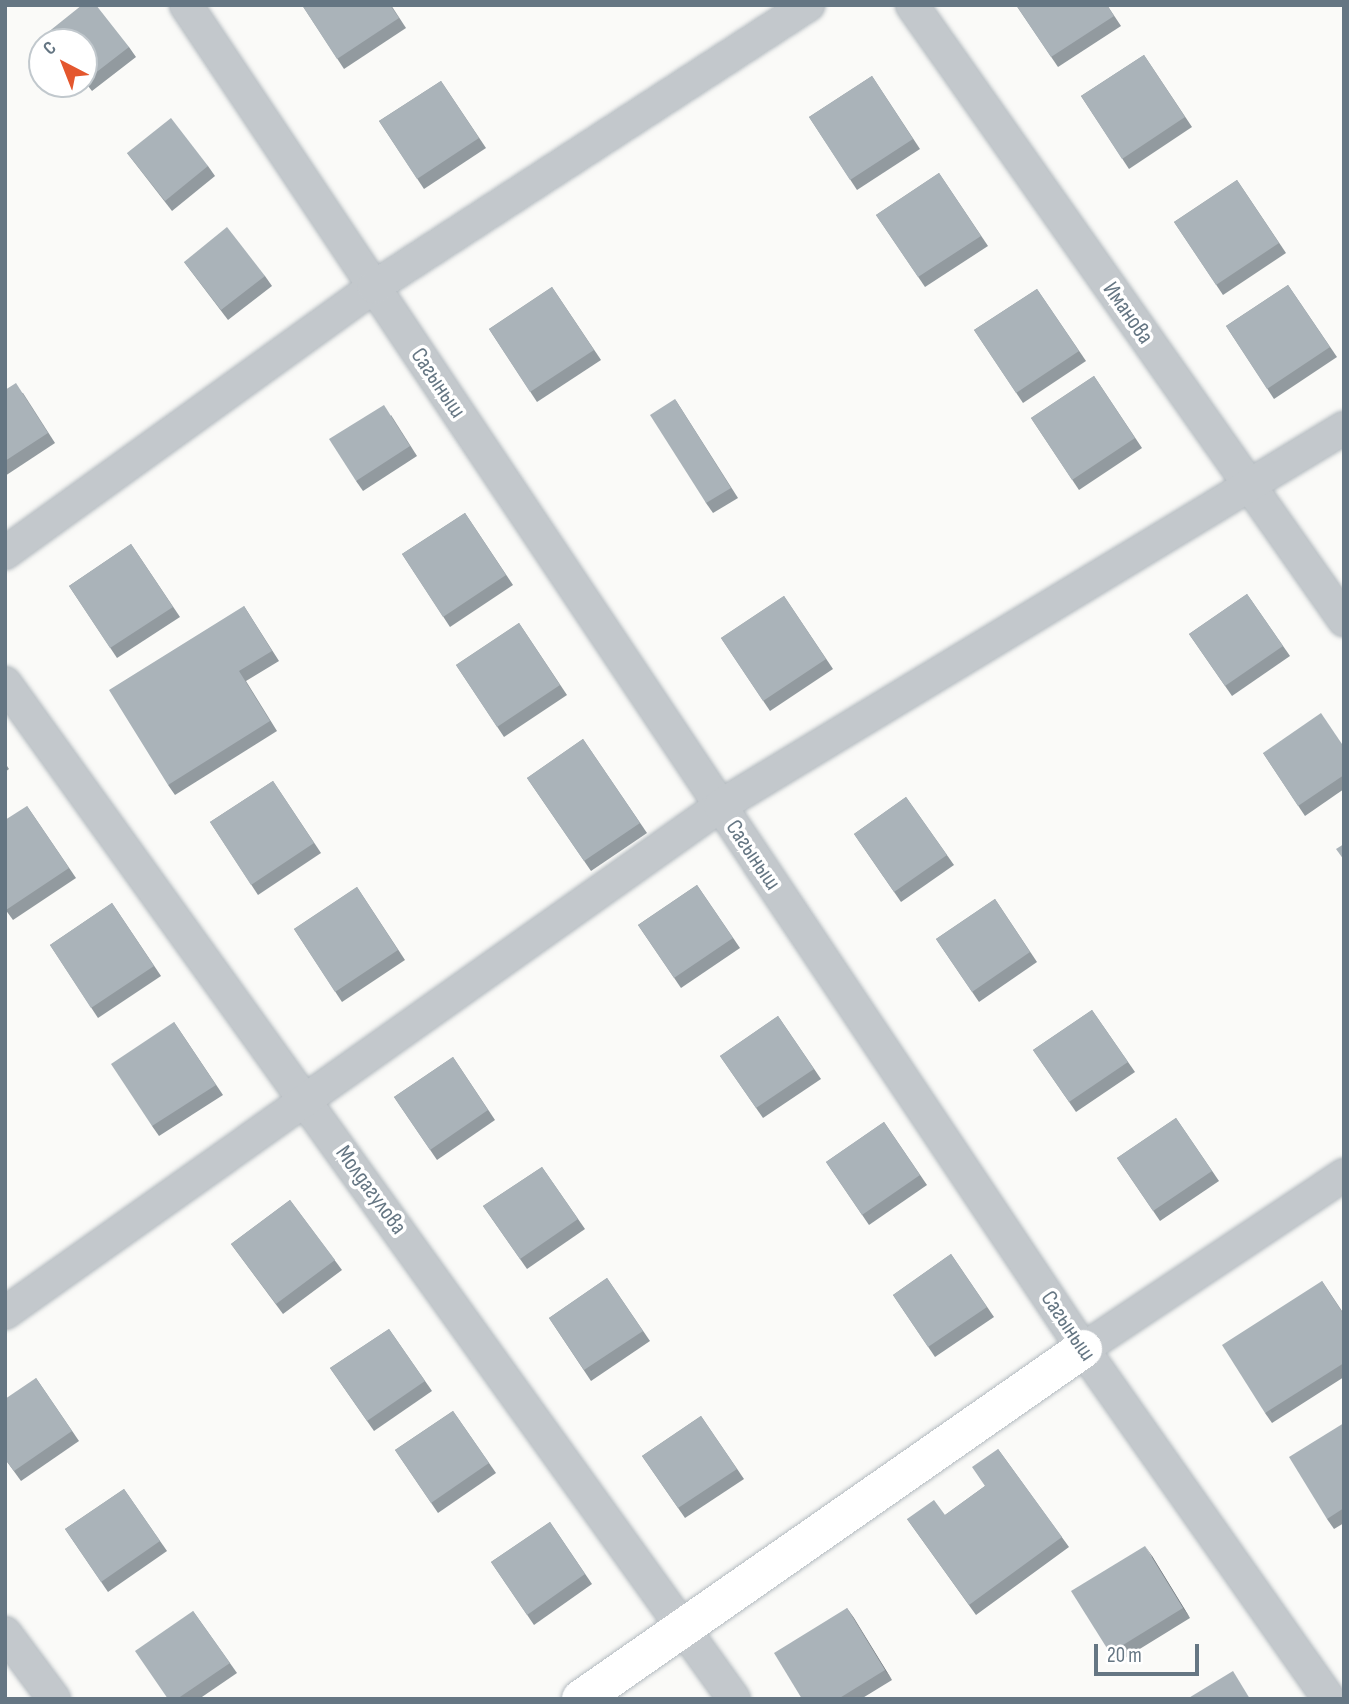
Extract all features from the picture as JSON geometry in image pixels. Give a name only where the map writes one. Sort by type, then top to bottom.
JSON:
[{"type":"street","name":"Сагыныш","points":[[186,5],[1083,1349],[1329,1699]]},
{"type":"street","points":[[5,553],[374,287],[808,5]]},
{"type":"street","name":"Иманова","points":[[912,5],[1344,620]]},
{"type":"street","points":[[5,1312],[720,806],[1344,428]]},
{"type":"street","name":"Молдагулова","points":[[5,683],[687,1626],[734,1699]]},
{"type":"street","points":[[581,1699],[1083,1349],[1344,1175]]},
{"type":"street","points":[[5,1633],[54,1699]]},
{"type":"building","points":[[82,5],[96,5],[129,47],[98,71],[98,28],[53,28]]},
{"type":"building","points":[[302,5],[390,5],[399,18],[337,59]]},
{"type":"building","points":[[1016,5],[1107,5],[1114,16],[1051,57]]},
{"type":"building","points":[[1144,55],[1185,117],[1122,159],[1081,96]]},
{"type":"building","points":[[872,76],[913,139],[850,180],[809,117]]},
{"type":"building","points":[[441,81],[479,138],[417,179],[379,121]]},
{"type":"building","points":[[171,118],[208,166],[165,201],[127,153]]},
{"type":"building","points":[[939,173],[981,236],[918,277],[876,215]]},
{"type":"building","points":[[1237,180],[1279,243],[1216,285],[1174,222]]},
{"type":"building","points":[[227,227],[265,276],[221,310],[184,262]]},
{"type":"building","points":[[1288,285],[1330,347],[1267,389],[1226,326]]},
{"type":"building","points":[[552,287],[594,350],[530,392],[489,329]]},
{"type":"building","points":[[1037,289],[1079,351],[1016,393],[974,330]]},
{"type":"building","points":[[1094,376],[1135,438],[1072,480],[1031,418]]},
{"type":"building","points":[[16,383],[48,433],[5,461],[5,390]]},
{"type":"building","points":[[675,399],[731,488],[706,503],[650,415]]},
{"type":"building","points":[[384,405],[410,446],[356,481],[329,439]]},
{"type":"building","points":[[465,513],[506,575],[443,617],[402,554]]},
{"type":"building","points":[[131,544],[173,607],[110,648],[69,586]]},
{"type":"building","points":[[1247,594],[1283,646],[1225,686],[1189,634]]},
{"type":"building","points":[[784,596],[826,659],[763,701],[721,638]]},
{"type":"building","points":[[244,606],[272,651],[239,671],[270,721],[168,785],[109,690]]},
{"type":"building","points":[[519,623],[560,685],[497,727],[456,665]]},
{"type":"building","points":[[1321,713],[1344,747],[1344,775],[1298,806],[1263,753]]},
{"type":"building","points":[[583,739],[640,823],[584,861],[527,778]]},
{"type":"building","points":[[273,781],[314,843],[251,885],[210,822]]},
{"type":"building","points":[[906,797],[947,855],[894,892],[854,834]]},
{"type":"building","points":[[27,806],[69,868],[6,910],[5,820]]},
{"type":"building","points":[[1344,844],[1344,860],[1336,849]]},
{"type":"building","points":[[697,885],[733,938],[674,978],[638,925]]},
{"type":"building","points":[[357,887],[398,950],[335,992],[294,929]]},
{"type":"building","points":[[995,899],[1030,952],[972,992],[936,939]]},
{"type":"building","points":[[112,903],[154,966],[91,1008],[50,945]]},
{"type":"building","points":[[1092,1010],[1128,1062],[1069,1102],[1033,1050]]},
{"type":"building","points":[[778,1016],[814,1069],[756,1108],[720,1056]]},
{"type":"building","points":[[174,1022],[216,1085],[152,1126],[111,1064]]},
{"type":"building","points":[[453,1057],[488,1110],[430,1150],[394,1097]]},
{"type":"building","points":[[1176,1118],[1212,1171],[1153,1211],[1117,1158]]},
{"type":"building","points":[[884,1122],[920,1175],[862,1215],[826,1162]]},
{"type":"building","points":[[542,1167],[578,1219],[520,1259],[483,1206]]},
{"type":"building","points":[[290,1200],[335,1260],[276,1304],[231,1244]]},
{"type":"building","points":[[951,1254],[987,1307],[928,1347],[893,1295]]},
{"type":"building","points":[[607,1278],[643,1331],[584,1370],[549,1318]]},
{"type":"building","points":[[1322,1281],[1344,1315],[1344,1363],[1265,1413],[1222,1345]]},
{"type":"building","points":[[389,1329],[425,1381],[367,1421],[330,1368]]},
{"type":"building","points":[[36,1378],[72,1431],[14,1471],[5,1459],[5,1399]]},
{"type":"building","points":[[453,1411],[489,1463],[431,1503],[395,1450]]},
{"type":"building","points":[[701,1416],[737,1469],[678,1508],[642,1456]]},
{"type":"building","points":[[1344,1423],[1344,1508],[1327,1519],[1289,1457]]},
{"type":"building","points":[[998,1449],[1062,1537],[969,1605],[907,1519],[934,1500],[945,1515],[985,1486],[972,1467]]},
{"type":"building","points":[[124,1489],[160,1541],[101,1582],[65,1529]]},
{"type":"building","points":[[550,1522],[585,1574],[527,1615],[491,1562]]},
{"type":"building","points":[[1145,1546],[1183,1608],[1110,1653],[1071,1591]]},
{"type":"building","points":[[847,1608],[885,1670],[838,1699],[802,1699],[774,1653]]},
{"type":"building","points":[[193,1611],[230,1663],[177,1699],[168,1699],[135,1651]]},
{"type":"building","points":[[1233,1671],[1250,1699],[1187,1699]]}]
